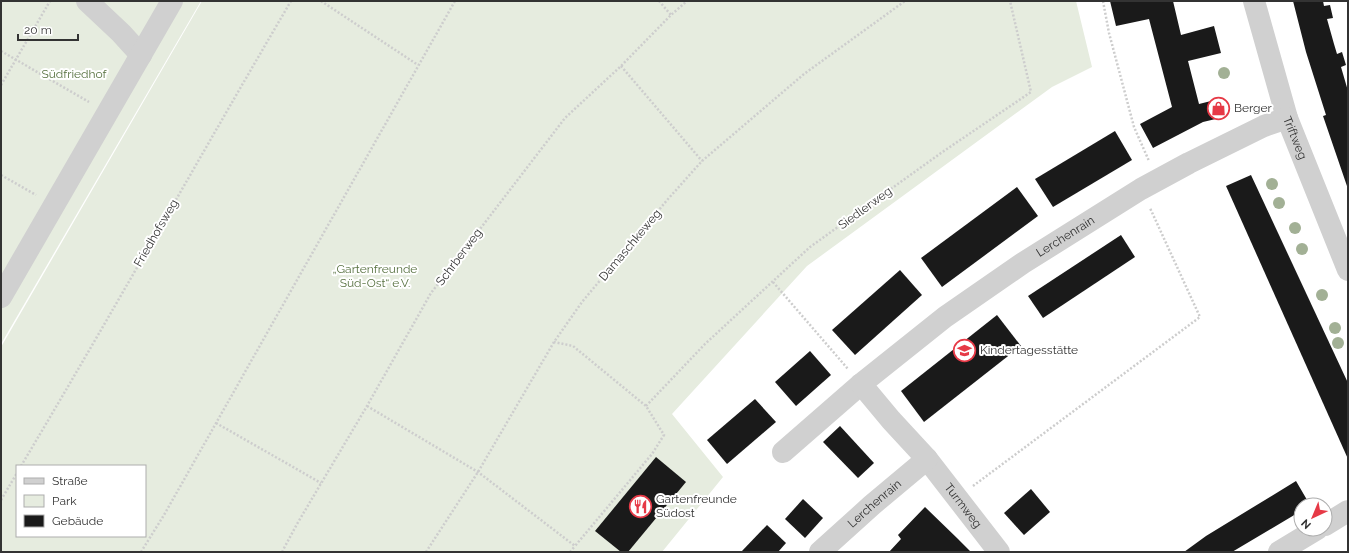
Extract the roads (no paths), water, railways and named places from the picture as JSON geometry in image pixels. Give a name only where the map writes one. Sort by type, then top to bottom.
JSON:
[{"type":"street","points":[[88,1],[141,55]]},
{"type":"street","points":[[1,297],[172,1]]},
{"type":"street","name":"Triftweg","points":[[1254,1],[1288,118],[1347,267]]},
{"type":"street","name":"Lerchenrain","points":[[783,452],[861,384],[945,317],[1017,267],[1150,185],[1189,163],[1264,126],[1288,118]]},
{"type":"street","points":[[861,384],[890,420],[927,459]]},
{"type":"street","name":"Lerchenrain","points":[[820,552],[872,505],[927,459]]},
{"type":"street","name":"Turmweg","points":[[927,459],[958,497],[999,552]]},
{"type":"street","points":[[1333,520],[1348,511]]},
{"type":"street","points":[[1279,552],[1304,537]]},
{"type":"place","name":"Berger","points":[[1219,108]]},
{"type":"place","name":"Kindertagesstätte","points":[[965,350]]},
{"type":"place","name":"Gartenfreunde Südost","points":[[641,506]]},
{"type":"park label","name":"Südfriedhof","points":[[74,74]]},
{"type":"park label","name":"„Gartenfreunde Süd-Ost“ e.V.","points":[[375,276]]}]
